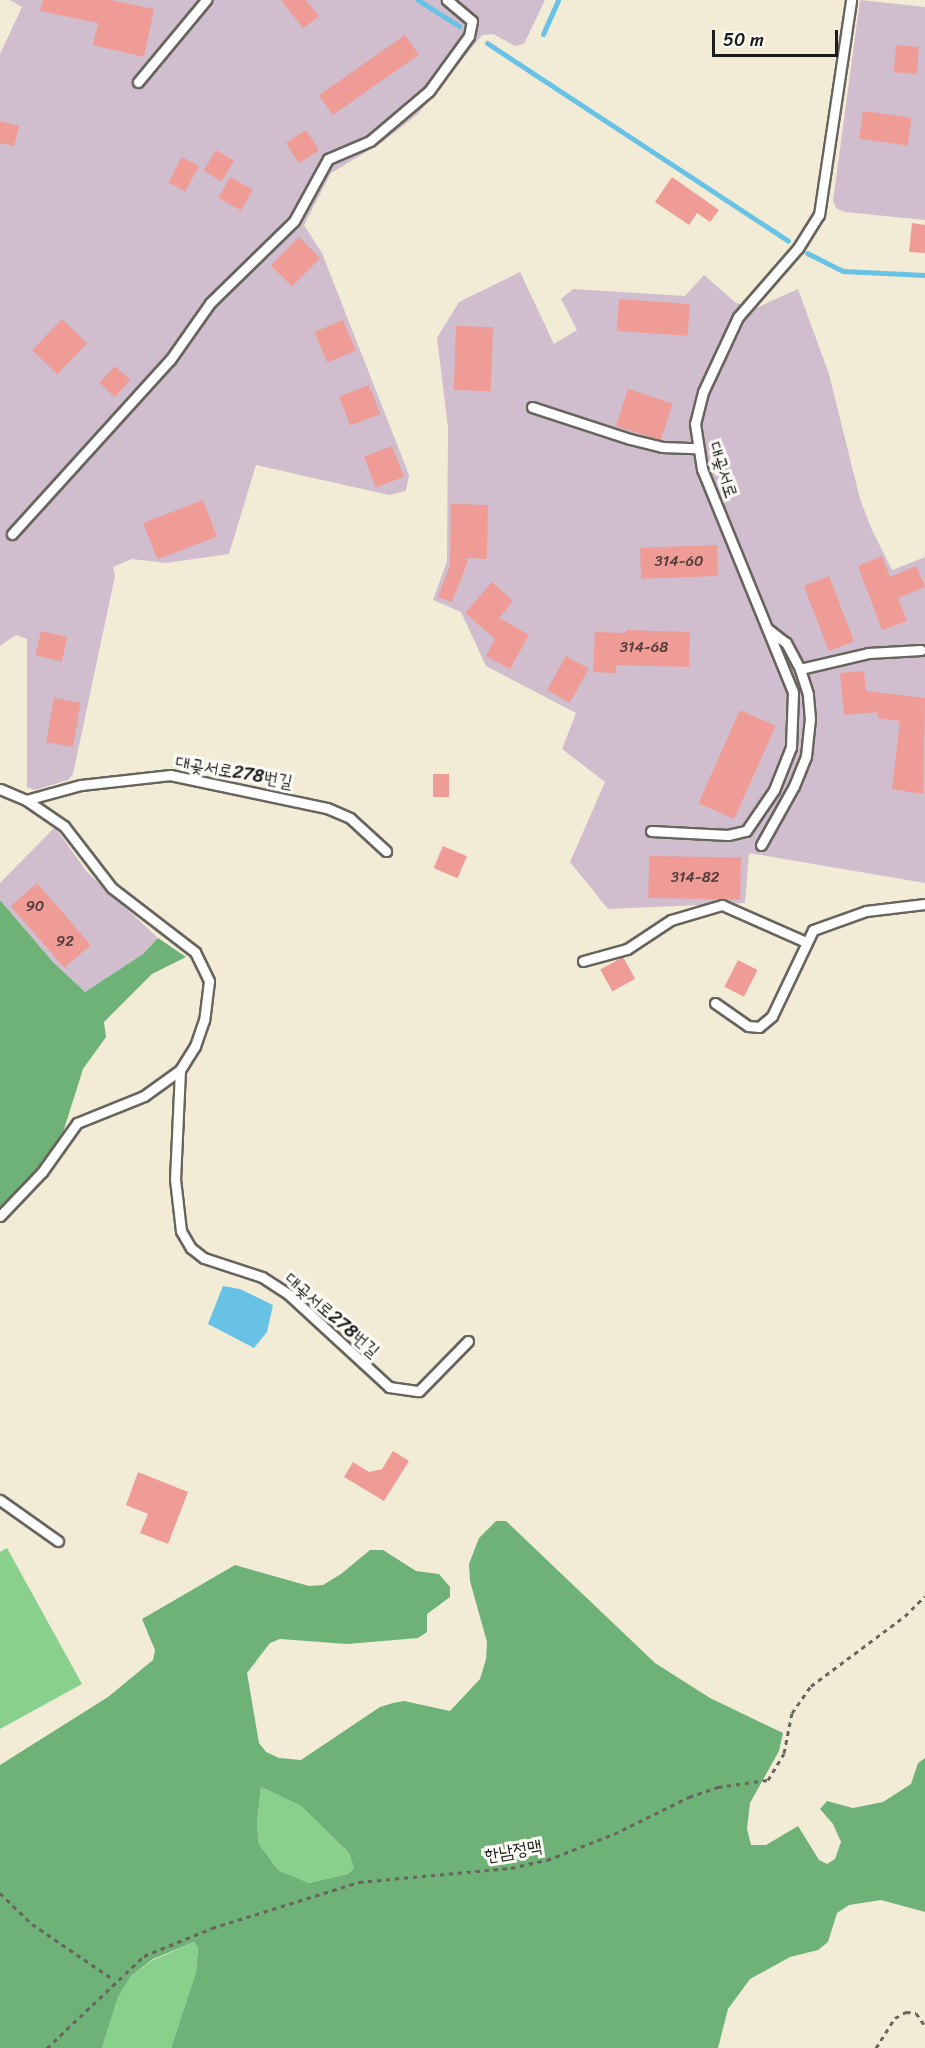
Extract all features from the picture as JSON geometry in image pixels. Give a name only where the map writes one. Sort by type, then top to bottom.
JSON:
[{"type":"lane","points":[[138,82],[206,0]]},
{"type":"lane","points":[[12,534],[170,360],[210,303],[294,221],[328,159],[370,141],[429,92],[469,36],[472,21],[447,0]]},
{"type":"lane","name":"대곶서로","points":[[651,831],[728,835],[746,831],[774,790],[791,747],[795,709],[793,692],[765,627],[696,447],[695,424],[703,392],[722,346],[738,317],[798,248],[819,215],[851,0]]},
{"type":"lane","points":[[532,407],[662,447],[696,447]]},
{"type":"lane","points":[[761,845],[794,786],[806,756],[808,694],[800,669],[786,643],[765,627]]},
{"type":"lane","points":[[800,669],[868,653],[921,650]]},
{"type":"lane","name":"대곶서로278번길","points":[[26,800],[81,785],[170,776],[327,808],[350,818],[386,851]]},
{"type":"lane","name":"대곶서로278번길","points":[[0,789],[26,800],[64,826],[112,888],[195,952],[204,966],[209,981],[204,1020],[195,1046],[180,1070],[144,1096],[78,1123],[42,1172],[0,1215]]},
{"type":"lane","points":[[715,1003],[748,1026],[759,1027],[772,1016],[813,930],[827,922],[866,911],[925,904]]},
{"type":"lane","points":[[583,961],[627,949],[671,920],[723,905],[806,942]]},
{"type":"lane","name":"대곶서로278번길","points":[[180,1070],[175,1179],[181,1231],[191,1248],[204,1258],[262,1277],[288,1294],[396,1390],[419,1391],[468,1341]]},
{"type":"lane","points":[[0,1500],[58,1541]]},
{"type":"path","name":"한남정맥","points":[[47,2048],[114,1980],[144,1956],[171,1943],[273,1906],[368,1880],[511,1868],[547,1860],[614,1834],[689,1797],[718,1787],[768,1780],[784,1753],[792,1713],[811,1686],[905,1616],[925,1596]]},
{"type":"path","points":[[0,1893],[32,1924],[114,1980]]},
{"type":"path","points":[[876,2048],[895,2018],[906,2012],[916,2013],[925,2026]]},
{"type":"shaded area","points":[[10,0],[545,0],[524,44],[515,46],[493,34],[482,35],[418,114],[381,143],[331,173],[304,225],[322,253],[409,475],[406,491],[389,495],[256,465],[229,554],[166,563],[132,559],[113,567],[115,576],[73,774],[68,780],[35,790],[27,787],[27,639],[16,635],[0,646],[0,54],[22,7]]},
{"type":"shaded area","points":[[860,0],[925,7],[925,220],[845,212],[836,208],[833,201]]},
{"type":"shaded area","points":[[520,272],[554,344],[577,330],[561,299],[573,289],[685,296],[704,275],[736,303],[756,308],[798,289],[829,374],[860,499],[872,530],[892,570],[925,557],[925,883],[749,853],[745,903],[608,909],[570,862],[605,782],[562,749],[576,713],[486,666],[461,612],[433,600],[447,561],[448,428],[437,338],[459,302]]},
{"type":"shaded area","points":[[55,827],[87,872],[158,938],[143,954],[85,992],[53,962],[0,900],[0,883]]},
{"type":"green space","points":[[0,900],[53,962],[85,992],[143,954],[158,938],[186,957],[152,974],[104,1022],[106,1037],[83,1069],[60,1142],[47,1165],[0,1217]]},
{"type":"green space","points":[[496,1521],[506,1521],[655,1663],[710,1698],[783,1733],[779,1751],[750,1803],[747,1829],[751,1845],[766,1845],[798,1826],[819,1860],[827,1864],[835,1859],[841,1842],[833,1824],[820,1809],[827,1801],[853,1808],[883,1802],[911,1784],[918,1763],[925,1758],[925,1912],[881,1900],[849,1905],[837,1913],[828,1942],[818,1950],[790,1957],[750,1979],[728,2009],[718,2048],[171,2048],[196,1972],[198,1947],[194,1942],[153,1959],[131,1976],[118,1997],[102,2048],[0,2048],[0,1765],[108,1697],[153,1660],[155,1650],[142,1619],[235,1565],[309,1586],[323,1585],[341,1574],[370,1550],[383,1550],[416,1571],[439,1574],[450,1587],[450,1597],[427,1614],[427,1632],[418,1638],[347,1644],[280,1639],[270,1643],[247,1673],[259,1743],[266,1752],[279,1758],[301,1760],[380,1707],[393,1703],[404,1701],[450,1711],[480,1679],[486,1659],[487,1642],[470,1581],[469,1564],[479,1538]],"holes":[[[261,1787],[301,1806],[349,1853],[354,1868],[348,1874],[309,1883],[278,1870],[259,1844],[257,1822]]]},
{"type":"green space","points":[[7,1548],[82,1684],[0,1729],[0,1552]]},
{"type":"green space","points":[[261,1787],[301,1806],[349,1853],[354,1868],[348,1874],[309,1883],[278,1870],[259,1844],[257,1822]]},
{"type":"green space","points":[[194,1942],[198,1946],[196,1972],[171,2048],[102,2048],[118,1997],[131,1976],[153,1960]]},
{"type":"water","points":[[223,1286],[240,1289],[273,1305],[267,1332],[254,1348],[208,1324]]},
{"type":"building","points":[[43,0],[110,0],[154,9],[144,57],[93,45],[98,23],[40,11]]},
{"type":"building","points":[[281,0],[306,0],[319,16],[303,28]]},
{"type":"building","points":[[405,35],[419,55],[333,115],[319,95]]},
{"type":"building","points":[[896,45],[919,47],[917,74],[894,72]]},
{"type":"building","points":[[863,111],[912,118],[908,146],[859,139]]},
{"type":"building","points":[[0,121],[19,126],[14,146],[0,143]]},
{"type":"building","points":[[306,130],[319,150],[299,163],[286,143]]},
{"type":"building","points":[[216,150],[234,161],[222,181],[204,171]]},
{"type":"building","points":[[182,157],[199,166],[185,192],[168,183]]},
{"type":"building","points":[[230,177],[253,190],[241,211],[218,198]]},
{"type":"building","points":[[672,177],[719,210],[710,222],[697,213],[689,225],[655,202]]},
{"type":"building","points":[[912,223],[925,225],[925,253],[909,252]]},
{"type":"building","points":[[299,237],[320,258],[292,286],[271,265]]},
{"type":"building","points":[[619,299],[690,304],[688,336],[617,331]]},
{"type":"building","points":[[62,319],[87,343],[57,374],[32,350]]},
{"type":"building","points":[[343,320],[356,350],[327,362],[314,332]]},
{"type":"building","points":[[456,326],[493,327],[491,391],[454,390]]},
{"type":"building","points":[[115,366],[130,380],[115,397],[99,383]]},
{"type":"building","points":[[369,385],[380,414],[350,425],[339,396]]},
{"type":"building","points":[[628,389],[673,404],[661,441],[616,426]]},
{"type":"building","points":[[392,446],[404,477],[376,488],[364,457]]},
{"type":"building","points":[[203,500],[217,536],[157,559],[143,523]]},
{"type":"building","points":[[451,504],[488,505],[487,559],[465,558],[468,561],[452,602],[438,597],[450,565]]},
{"type":"building","points":[[717,545],[718,576],[641,579],[640,548]]},
{"type":"building","points":[[882,556],[890,577],[916,566],[925,587],[898,598],[907,621],[882,630],[858,566]]},
{"type":"building","points":[[829,576],[854,641],[829,651],[804,586]]},
{"type":"building","points":[[492,582],[513,601],[499,618],[529,635],[510,669],[486,656],[495,639],[465,613]]},
{"type":"building","points":[[626,630],[690,632],[689,667],[616,665],[616,673],[593,672],[595,632],[626,633]]},
{"type":"building","points":[[41,631],[67,637],[62,661],[35,655]]},
{"type":"building","points":[[566,656],[589,669],[570,703],[547,690]]},
{"type":"building","points":[[864,671],[866,691],[925,698],[923,794],[892,789],[900,721],[878,718],[878,712],[844,715],[840,673]]},
{"type":"building","points":[[54,698],[81,703],[73,747],[46,742]]},
{"type":"building","points":[[740,710],[776,726],[734,819],[699,803]]},
{"type":"building","points":[[433,774],[449,774],[449,797],[433,797]]},
{"type":"building","points":[[443,846],[467,856],[458,878],[434,868]]},
{"type":"building","points":[[649,856],[741,858],[740,900],[648,898]]},
{"type":"building","points":[[37,883],[91,945],[64,968],[11,906]]},
{"type":"building","points":[[623,957],[635,979],[612,991],[600,970]]},
{"type":"building","points":[[738,960],[758,970],[744,997],[724,987]]},
{"type":"building","points":[[393,1451],[409,1461],[384,1501],[344,1477],[353,1462],[369,1472],[382,1469]]},
{"type":"building","points":[[138,1472],[188,1492],[168,1544],[140,1533],[148,1514],[126,1505]]},
{"type":"waterway","points":[[418,0],[459,26]]},
{"type":"waterway","points":[[543,34],[558,0]]},
{"type":"waterway","points":[[487,43],[788,241]]},
{"type":"waterway","points":[[807,253],[843,271],[925,275]]}]
